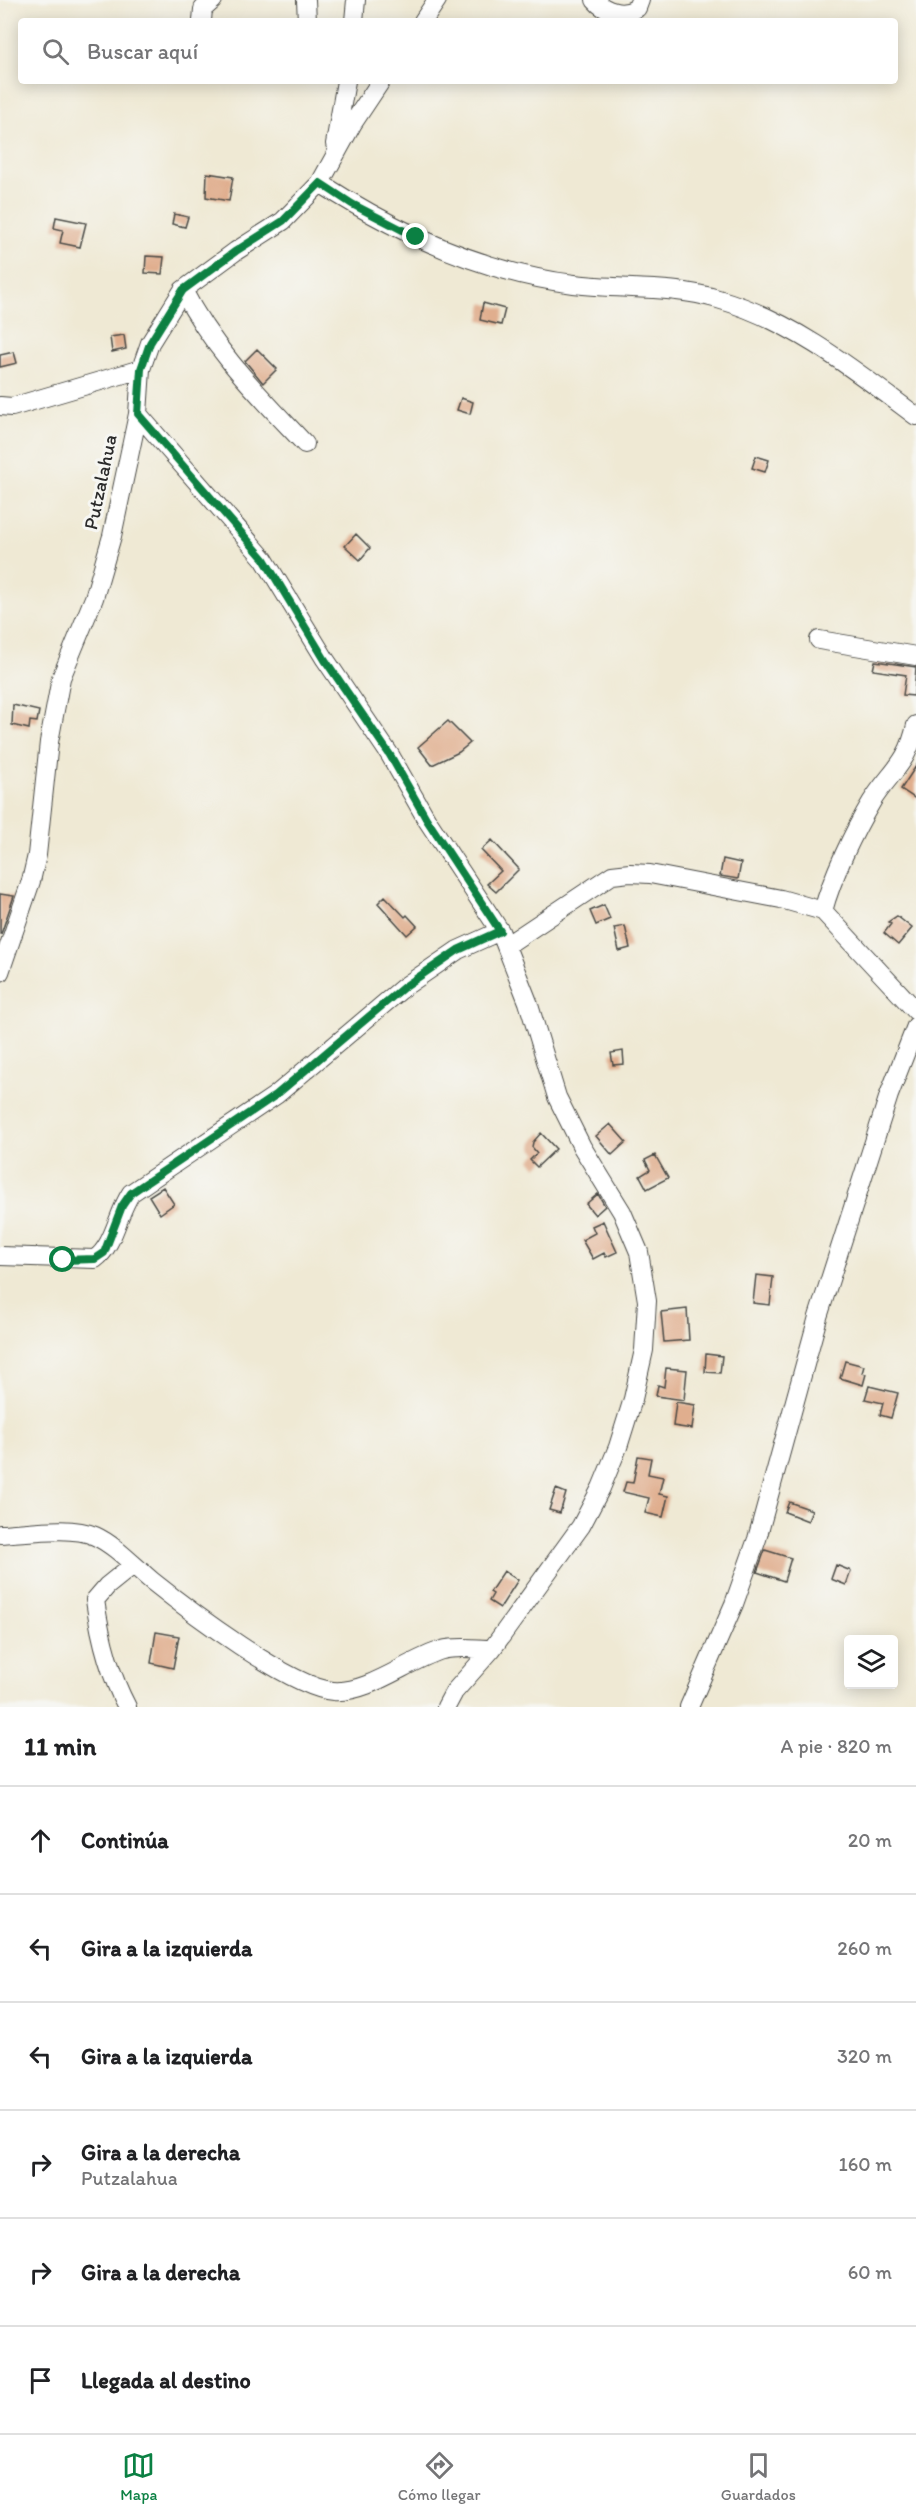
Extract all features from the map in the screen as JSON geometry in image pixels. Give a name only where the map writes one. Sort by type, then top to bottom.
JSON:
[{"type":"street","points":[[202,18],[203,9],[213,0]]},
{"type":"street","points":[[306,0],[307,18]]},
{"type":"street","points":[[354,18],[356,0]]},
{"type":"street","points":[[425,18],[437,0]]},
{"type":"street","points":[[595,0],[607,10],[624,12],[637,8],[640,0]]},
{"type":"street","points":[[333,158],[345,84]]},
{"type":"street","name":"Putzalahua","points":[[0,972],[31,881],[49,742],[61,678],[94,598],[112,536],[138,414],[141,369],[150,343],[183,290],[236,251],[283,221],[320,183],[379,84]]},
{"type":"street","points":[[320,183],[352,204],[416,237],[505,271],[575,285],[659,289],[717,298],[745,307],[791,330],[841,362],[916,416]]},
{"type":"street","points":[[183,290],[224,356],[304,444]]},
{"type":"street","points":[[0,406],[12,407],[141,369]]},
{"type":"street","points":[[138,414],[264,559],[325,660],[384,745],[427,820],[503,938],[528,1002],[557,1097],[582,1147],[622,1212],[639,1252],[647,1301],[644,1350],[633,1399],[618,1448],[581,1526],[492,1648],[454,1692],[446,1707]]},
{"type":"street","points":[[819,640],[916,656]]},
{"type":"street","points":[[823,911],[830,885],[870,804],[907,755],[916,725]]},
{"type":"street","points":[[0,1256],[34,1256],[82,1261],[95,1259],[104,1253],[122,1206],[131,1193],[276,1095],[404,987],[458,950],[503,938],[612,875],[650,874],[781,899],[823,911],[916,1011]]},
{"type":"street","points":[[689,1707],[734,1604],[757,1539],[818,1317],[889,1095],[916,1026]]},
{"type":"street","points":[[0,1534],[75,1531],[96,1536],[195,1613],[240,1644],[303,1683],[332,1691],[358,1689],[399,1668],[444,1650],[492,1648]]},
{"type":"street","points":[[127,1707],[118,1691],[95,1600],[107,1586],[133,1565]]},
{"type":"building","points":[[207,173],[233,177],[229,201],[206,197]]},
{"type":"building","points":[[174,214],[188,217],[185,227],[172,224]]},
{"type":"building","points":[[56,217],[86,223],[80,247],[60,243],[63,230],[54,228]]},
{"type":"building","points":[[146,256],[164,257],[162,274],[145,273]]},
{"type":"building","points":[[483,303],[505,309],[501,325],[480,320]]},
{"type":"building","points":[[124,335],[126,349],[112,352],[110,337]]},
{"type":"building","points":[[257,349],[277,369],[263,383],[245,361]]},
{"type":"building","points":[[14,352],[17,363],[0,367],[0,355]]},
{"type":"building","points":[[461,398],[473,402],[470,414],[457,410]]},
{"type":"building","points":[[756,456],[769,460],[765,472],[752,468]]},
{"type":"building","points":[[356,534],[370,548],[360,560],[345,546]]},
{"type":"building","points":[[875,661],[916,667],[914,696],[903,695],[906,675],[873,670]]},
{"type":"building","points":[[13,705],[39,711],[37,722],[30,721],[29,729],[12,725]]},
{"type":"building","points":[[448,721],[470,743],[459,752],[432,765],[418,747]]},
{"type":"building","points":[[916,766],[916,799],[901,789]]},
{"type":"building","points":[[492,840],[519,869],[496,892],[487,884],[501,871],[481,850]]},
{"type":"building","points":[[723,859],[741,863],[738,879],[720,876]]},
{"type":"building","points":[[0,894],[14,896],[1,934],[0,934]]},
{"type":"building","points":[[385,896],[417,926],[407,935],[378,903]]},
{"type":"building","points":[[604,905],[610,919],[596,925],[590,911]]},
{"type":"building","points":[[897,916],[912,928],[898,945],[884,933],[891,924],[888,922]]},
{"type":"building","points":[[625,926],[630,948],[619,951],[614,928]]},
{"type":"building","points":[[623,1051],[624,1064],[613,1065],[611,1053]]},
{"type":"building","points":[[610,1124],[626,1142],[612,1155],[596,1136]]},
{"type":"building","points":[[541,1133],[556,1149],[537,1167],[530,1160],[537,1153],[532,1147],[533,1142]]},
{"type":"building","points":[[655,1155],[668,1178],[647,1189],[640,1176],[650,1170],[645,1160]]},
{"type":"building","points":[[163,1187],[174,1204],[160,1214],[149,1196]]},
{"type":"building","points":[[598,1194],[605,1206],[595,1215],[586,1204]]},
{"type":"building","points":[[603,1221],[617,1252],[606,1257],[604,1253],[593,1259],[582,1240],[595,1233],[592,1226]]},
{"type":"building","points":[[756,1275],[773,1277],[770,1305],[753,1303]]},
{"type":"building","points":[[687,1309],[689,1340],[664,1342],[661,1312]]},
{"type":"building","points":[[706,1354],[722,1356],[720,1373],[705,1372]]},
{"type":"building","points":[[845,1361],[864,1366],[862,1373],[866,1374],[863,1385],[840,1378]]},
{"type":"building","points":[[666,1368],[687,1370],[684,1400],[656,1396],[658,1385],[664,1387]]},
{"type":"building","points":[[869,1386],[898,1393],[891,1418],[880,1415],[883,1403],[865,1399]]},
{"type":"building","points":[[676,1402],[695,1405],[692,1429],[673,1426]]},
{"type":"building","points":[[638,1456],[651,1458],[648,1474],[663,1477],[659,1494],[668,1496],[663,1517],[645,1513],[649,1498],[623,1492],[626,1482],[633,1483]]},
{"type":"building","points":[[556,1489],[566,1493],[560,1513],[549,1510]]},
{"type":"building","points":[[789,1502],[812,1510],[808,1521],[785,1512]]},
{"type":"building","points":[[765,1550],[791,1558],[784,1581],[757,1572]]},
{"type":"building","points":[[836,1565],[851,1571],[846,1585],[831,1579]]},
{"type":"building","points":[[504,1571],[518,1580],[500,1608],[489,1601],[493,1594],[490,1592]]},
{"type":"building","points":[[156,1632],[179,1636],[173,1668],[151,1663]]},
{"type":"route","points":[[63,1260],[95,1259],[104,1253],[122,1206],[131,1193],[276,1095],[404,987],[458,950],[500,931],[427,820],[390,755],[325,660],[264,559],[138,414],[141,369],[150,343],[183,290],[236,251],[283,221],[320,183],[352,204],[416,237]]}]
